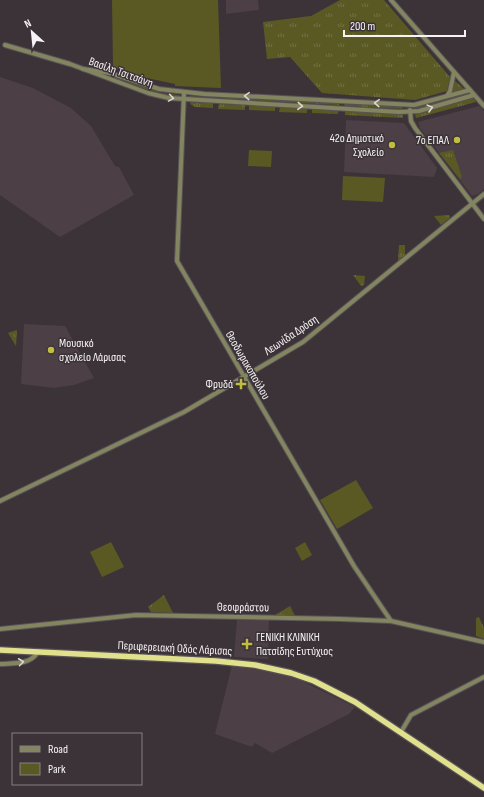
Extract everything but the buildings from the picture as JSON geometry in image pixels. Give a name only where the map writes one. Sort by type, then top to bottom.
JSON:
[{"type":"highway","name":"Περιφερειακή Οδός Λάρισας","points":[[0,650],[209,661],[243,664],[281,670],[305,678],[339,693],[401,732],[484,788]]},
{"type":"street","points":[[391,0],[484,106]]},
{"type":"street","points":[[6,45],[81,68]]},
{"type":"street","name":"Βασίλη Τσιτσάνη","points":[[81,68],[110,73],[153,88],[184,93],[410,106],[470,90]]},
{"type":"street","name":"Βασίλη Τσιτσάνη","points":[[81,68],[148,93],[183,100],[410,112],[474,95]]},
{"type":"street","points":[[446,97],[450,91],[454,72]]},
{"type":"street","name":"Θεοδωρακοπούλου","points":[[184,93],[177,260],[354,566],[391,621]]},
{"type":"street","points":[[410,106],[411,121],[415,128],[484,219]]},
{"type":"street","name":"Λεωνίδα Δρόση","points":[[0,501],[184,412],[307,339],[484,194]]},
{"type":"street","name":"Θεοφράστου","points":[[0,629],[136,615],[391,621],[484,642]]},
{"type":"street","points":[[0,664],[30,661],[38,652]]},
{"type":"street","points":[[401,732],[411,715],[484,676]]},
{"type":"shaded area","points":[[226,0],[258,0],[259,10],[226,14]]},
{"type":"shaded area","points":[[0,77],[33,88],[71,108],[91,126],[115,166],[119,167],[134,195],[60,237],[0,195]]},
{"type":"shaded area","name":"7ο ΕΠΑΛ","points":[[479,106],[484,111],[484,189],[478,194],[472,196],[420,128],[418,122]]},
{"type":"shaded area","name":"42ο Δημοτικό Σχολείο","points":[[346,120],[404,123],[437,168],[434,177],[344,172]]},
{"type":"shaded area","name":"Μουσικό σχολείο Λάρισας","points":[[24,324],[65,326],[94,378],[74,385],[54,388],[21,384]]},
{"type":"shaded area","points":[[237,619],[269,620],[268,659],[234,657]]},
{"type":"shaded area","points":[[232,665],[296,678],[355,707],[349,714],[272,753],[255,743],[252,747],[215,734]]},
{"type":"green space","points":[[112,0],[218,0],[221,88],[175,86],[175,84],[142,77],[113,67]]},
{"type":"green space","points":[[340,0],[384,0],[450,77],[447,91],[415,100],[322,93],[290,57],[267,59],[263,22],[311,16]]},
{"type":"green space","points":[[114,77],[162,93],[114,79]]},
{"type":"green space","points":[[454,80],[464,89],[452,92]]},
{"type":"green space","points":[[468,93],[469,94],[415,109],[414,108]]},
{"type":"green space","points":[[188,97],[339,103],[339,105]]},
{"type":"green space","points":[[473,98],[476,102],[416,118],[415,114]]},
{"type":"green space","points":[[191,102],[213,103],[213,108],[195,107],[190,104]]},
{"type":"green space","points":[[219,104],[245,105],[245,110],[218,109]]},
{"type":"green space","points":[[345,104],[403,107],[402,109],[344,106]]},
{"type":"green space","points":[[249,105],[275,107],[275,111],[249,110]]},
{"type":"green space","points":[[280,107],[307,108],[307,113],[279,112]]},
{"type":"green space","points":[[312,108],[338,110],[338,114],[312,113]]},
{"type":"green space","points":[[345,110],[403,114],[403,118],[345,115]]},
{"type":"green space","points":[[249,150],[272,151],[271,167],[248,166]]},
{"type":"green space","points":[[453,150],[462,177],[460,179],[439,153]]},
{"type":"green space","points":[[343,176],[385,178],[383,202],[342,200]]},
{"type":"green space","points":[[449,215],[450,218],[441,225],[434,216]]},
{"type":"green space","points":[[399,245],[405,245],[405,255],[398,261]]},
{"type":"green space","points":[[353,275],[365,276],[364,285],[361,286]]},
{"type":"green space","points":[[17,330],[16,346],[8,333]]},
{"type":"green space","points":[[356,480],[373,508],[337,529],[320,500]]},
{"type":"green space","points":[[111,542],[124,567],[102,577],[90,552]]},
{"type":"green space","points":[[305,542],[312,555],[302,561],[295,548]]},
{"type":"green space","points":[[164,595],[173,613],[151,612],[148,607]]},
{"type":"green space","points":[[290,606],[295,616],[275,616],[275,615]]},
{"type":"green space","points":[[479,617],[484,628],[484,639],[476,636],[476,618]]},
{"type":"place","name":"7ο ΕΠΑΛ","points":[[457,140]]},
{"type":"place","name":"42ο Δημοτικό Σχολείο","points":[[392,145]]},
{"type":"place","name":"Μουσικό σχολείο Λάρισας","points":[[51,350]]},
{"type":"place","name":"Φρυδά","points":[[241,384]]},
{"type":"place","name":"ΓΕΝΙΚΗ ΚΛΙΝΙΚΗ Πατσίδης Ευτύχιος","points":[[247,644]]}]
